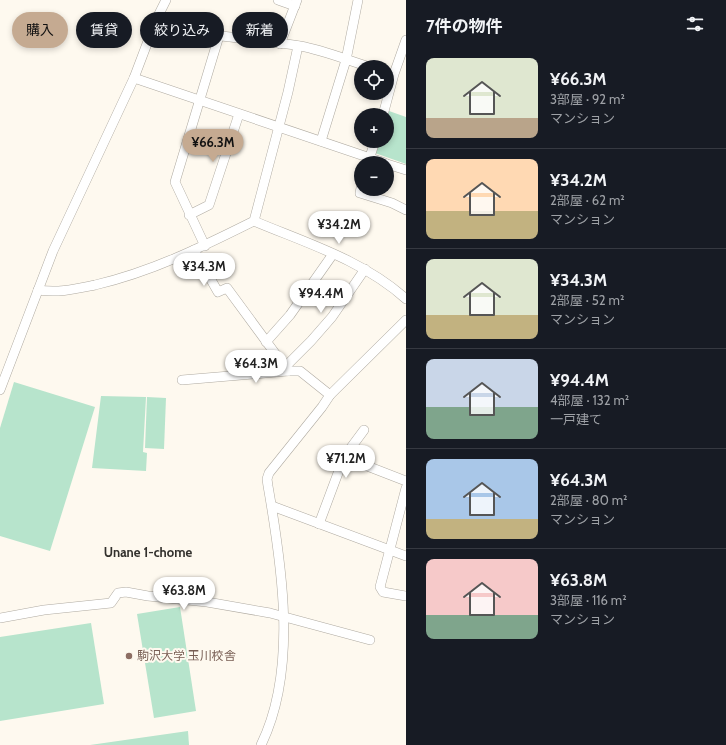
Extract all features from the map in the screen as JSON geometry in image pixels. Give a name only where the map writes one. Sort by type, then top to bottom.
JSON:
[{"type":"street","points":[[160,12],[166,0]]},
{"type":"street","points":[[278,0],[296,3],[288,24]]},
{"type":"street","points":[[321,141],[346,60],[358,0]]},
{"type":"street","points":[[394,66],[406,40]]},
{"type":"street","points":[[288,45],[298,46],[354,62]]},
{"type":"street","points":[[38,290],[53,292],[72,290],[123,279],[205,246],[254,221],[279,128],[298,46]]},
{"type":"street","points":[[0,390],[53,251],[134,78],[145,48]]},
{"type":"street","points":[[205,246],[189,215],[175,182],[215,48]]},
{"type":"street","points":[[134,78],[321,141],[359,156]]},
{"type":"street","points":[[189,215],[209,205],[239,114]]},
{"type":"street","points":[[394,166],[406,170]]},
{"type":"street","points":[[370,196],[392,203],[406,210]]},
{"type":"street","points":[[254,221],[349,260],[365,269],[406,298]]},
{"type":"street","points":[[194,250],[218,292],[228,288],[286,369]]},
{"type":"street","points":[[266,342],[294,310],[333,254]]},
{"type":"street","points":[[286,369],[332,317],[365,269]]},
{"type":"street","points":[[261,745],[267,733],[278,690],[282,666],[285,617],[278,550],[267,479],[269,473],[330,395],[406,320]]},
{"type":"street","points":[[182,380],[286,369],[300,371],[330,395]]},
{"type":"street","points":[[319,524],[344,457],[364,430]]},
{"type":"street","points":[[344,457],[406,481]]},
{"type":"street","points":[[406,488],[380,587],[383,592],[406,596]]},
{"type":"street","points":[[272,506],[406,556]]},
{"type":"street","points":[[0,618],[44,610],[111,603],[118,593],[126,592],[148,596],[207,602],[270,613],[370,640]]},
{"type":"green space","points":[[394,113],[406,117],[406,164],[394,160],[394,156],[383,156],[375,153],[377,148],[394,148]]},
{"type":"green space","points":[[14,382],[95,407],[50,551],[0,536],[0,428]]},
{"type":"green space","points":[[101,396],[146,397],[143,452],[147,453],[146,471],[92,468]]},
{"type":"green space","points":[[147,397],[166,398],[164,449],[145,448]]},
{"type":"green space","points":[[180,607],[196,711],[154,718],[137,614]]},
{"type":"green space","points":[[91,623],[104,704],[0,721],[0,637]]},
{"type":"green space","points":[[188,731],[189,745],[90,745]]},
{"type":"place","name":"駒沢大学 玉川校舎","points":[[129,656]]},
{"type":"district","name":"Unane 1-chome","points":[[148,552]]}]
